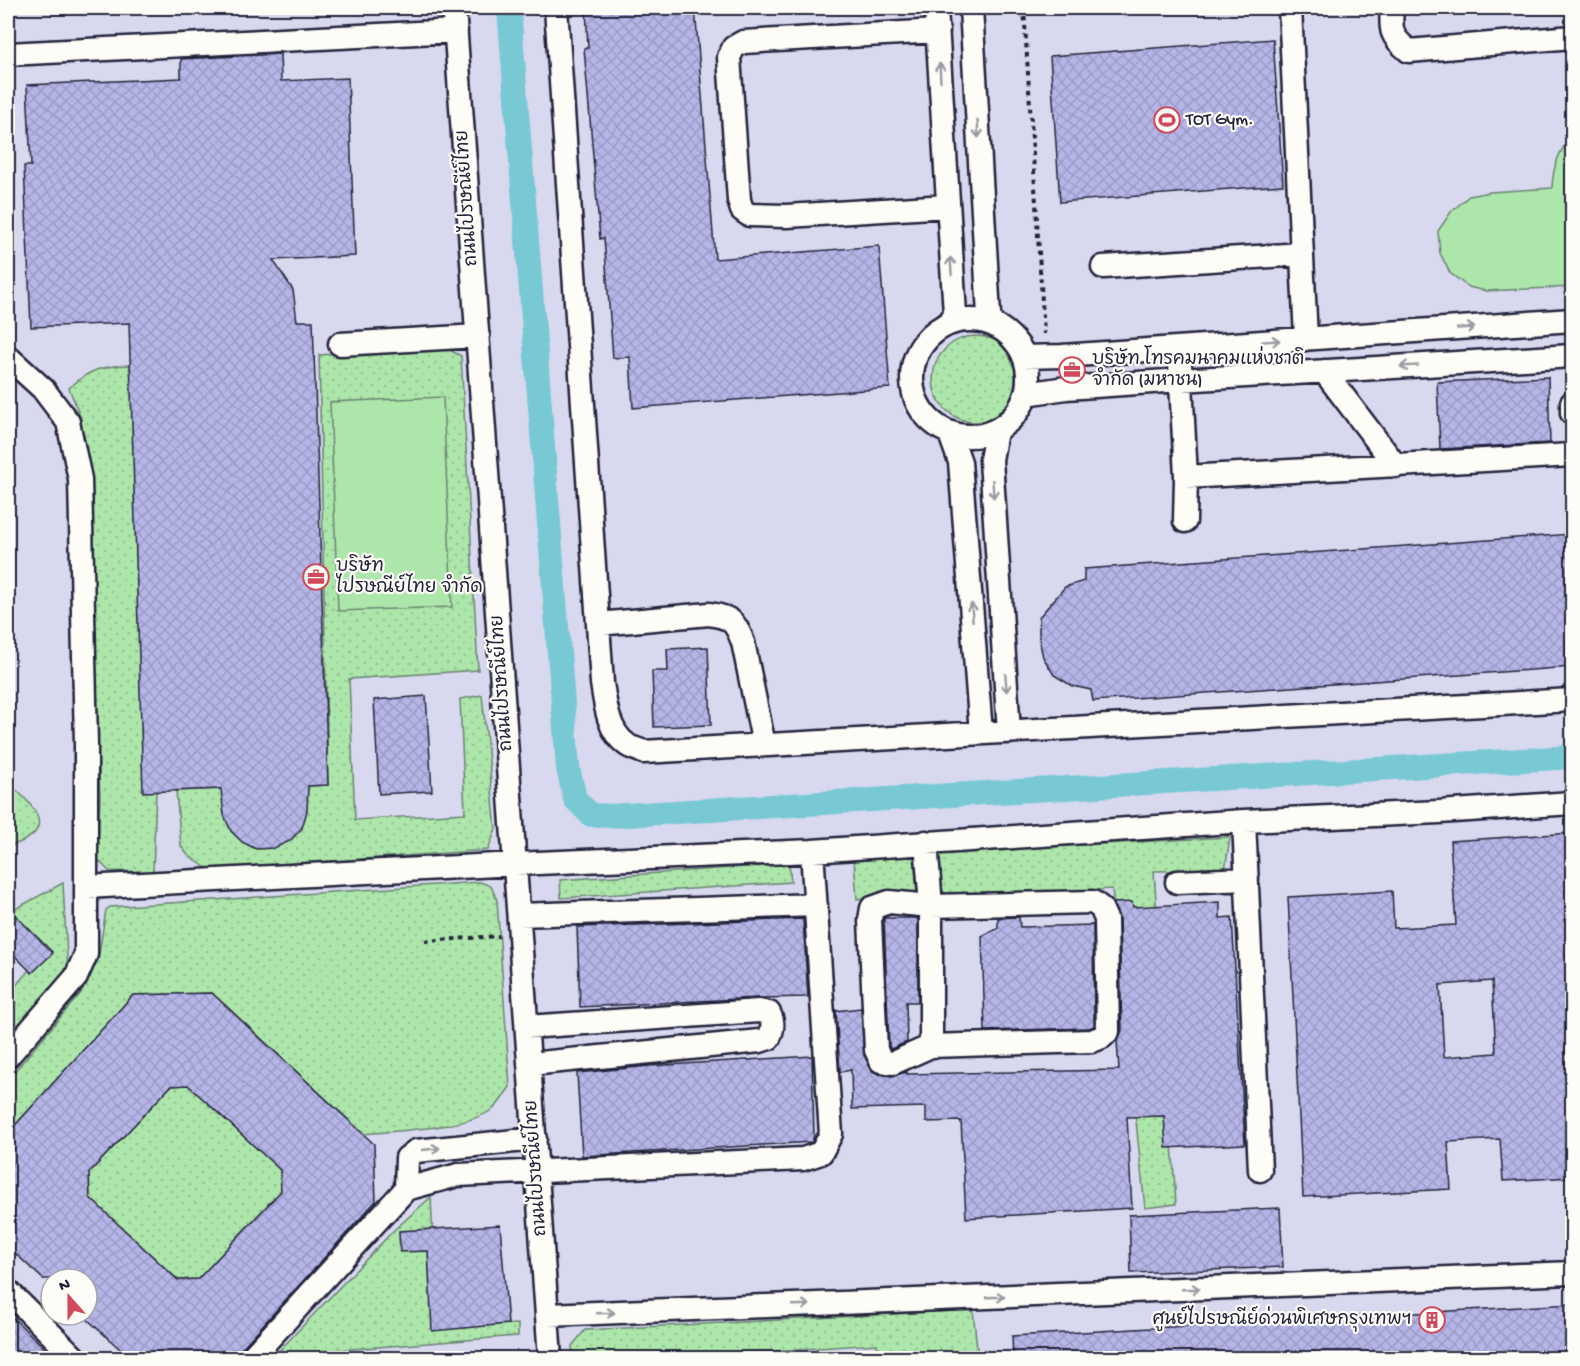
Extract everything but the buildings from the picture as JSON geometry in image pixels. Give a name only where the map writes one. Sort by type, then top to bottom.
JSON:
[{"type":"street","name":"ถนนไปรษณีย์ไทย","points":[[454,8],[550,1359]]},
{"type":"street","points":[[556,8],[602,683],[607,712],[616,733],[626,744],[643,752],[1572,700]]},
{"type":"street","points":[[936,8],[955,314],[949,323],[929,336],[915,356],[911,379],[916,402],[930,422],[950,434],[973,437],[996,431],[1015,416],[1026,394],[1028,375],[1024,357],[1012,337],[992,324],[971,320],[949,323]]},
{"type":"street","points":[[971,8],[989,315],[992,324]]},
{"type":"street","points":[[1290,8],[1306,339]]},
{"type":"street","points":[[1392,8],[1390,25],[1395,40],[1409,51],[1572,37]]},
{"type":"street","points":[[8,54],[456,31]]},
{"type":"street","points":[[938,31],[743,42],[734,47],[729,57],[739,200],[742,210],[749,215],[788,216],[947,206]]},
{"type":"street","points":[[1103,267],[1302,254]]},
{"type":"street","points":[[1024,357],[1572,320]]},
{"type":"street","points":[[340,344],[478,336]]},
{"type":"street","points":[[1178,348],[1186,477],[1185,520]]},
{"type":"street","points":[[1026,394],[1066,388],[1572,356]]},
{"type":"street","points":[[8,357],[42,389],[68,422],[80,479],[86,744],[86,954],[76,977],[8,1056]]},
{"type":"street","points":[[1324,371],[1396,466]]},
{"type":"street","points":[[1572,404],[1572,413]]},
{"type":"street","points":[[996,431],[991,460],[1009,732]]},
{"type":"street","points":[[950,434],[960,462],[981,733]]},
{"type":"street","points":[[1186,477],[1572,455]]},
{"type":"street","points":[[598,624],[709,614],[725,616],[737,626],[743,642],[764,745]]},
{"type":"street","points":[[86,887],[812,851],[1244,821],[1572,804]]},
{"type":"street","points":[[1244,821],[1260,1170]]},
{"type":"street","points":[[926,842],[931,906],[931,1046]]},
{"type":"street","points":[[251,1359],[406,1189],[458,1175],[803,1159],[821,1153],[831,1134],[812,851]]},
{"type":"street","points":[[1177,882],[1247,879]]},
{"type":"street","points":[[889,902],[931,906],[1093,902],[1101,908],[1106,919],[1108,1031],[1102,1037],[1092,1041],[931,1046],[893,1063],[881,1061],[876,1050],[870,920],[872,908],[889,902]]},
{"type":"street","points":[[520,925],[816,904]]},
{"type":"street","points":[[528,1027],[759,1011],[769,1013],[773,1030],[769,1038],[760,1041],[530,1064]]},
{"type":"street","points":[[406,1189],[406,1158],[416,1151],[535,1139]]},
{"type":"street","points":[[548,1315],[1572,1273]]},
{"type":"street","points":[[8,1292],[75,1359]]},
{"type":"path","points":[[1024,8],[1044,334]]},
{"type":"path","points":[[425,941],[520,925]]},
{"type":"shaded area","name":"บริษัท ไปรษณีย์ไทย จำกัด","points":[[8,8],[1572,8],[1572,1358],[8,1358]]},
{"type":"green space","points":[[1572,65],[1572,134],[1565,66]]},
{"type":"green space","points":[[1572,134],[1572,287],[1486,291],[1468,287],[1450,273],[1440,253],[1438,231],[1451,212],[1469,196],[1490,192],[1552,188],[1558,159]]},
{"type":"green space","points":[[976,336],[993,339],[1007,348],[1016,362],[1019,379],[1016,396],[1007,410],[993,419],[976,422],[959,419],[945,410],[936,396],[933,379],[936,362],[945,348],[959,339]]},
{"type":"green space","points":[[442,346],[461,356],[478,670],[349,679],[355,820],[465,813],[460,699],[482,695],[496,829],[488,850],[209,870],[188,855],[181,846],[176,791],[328,785],[319,355]]},
{"type":"green space","points":[[130,365],[156,791],[153,872],[109,871],[97,859],[100,797],[81,419],[69,388],[97,370]]},
{"type":"green space","points":[[443,397],[452,607],[338,611],[330,402]]},
{"type":"green space","points":[[8,782],[32,807],[39,824],[36,832],[28,839],[13,845],[8,841]]},
{"type":"green space","points":[[1230,837],[1225,870],[1154,871],[1176,1204],[1145,1208],[1112,889],[950,898],[938,886],[937,853]]},
{"type":"green space","points":[[914,856],[917,894],[857,899],[854,861]]},
{"type":"green space","points":[[789,864],[791,882],[561,898],[560,880]]},
{"type":"green space","points":[[480,882],[491,886],[497,900],[510,1087],[496,1107],[481,1116],[431,1128],[364,1134],[212,993],[133,995],[8,1133],[8,1079],[80,994],[98,960],[106,910],[110,907]]},
{"type":"green space","points":[[63,883],[68,975],[8,1039],[8,995],[33,965],[8,931],[8,916],[13,910]]},
{"type":"green space","points":[[188,1085],[280,1170],[281,1191],[198,1279],[178,1280],[90,1198],[89,1173],[171,1086]]},
{"type":"green space","points":[[431,1197],[437,1327],[518,1324],[518,1336],[275,1355],[394,1230]]},
{"type":"green space","points":[[973,1310],[978,1358],[879,1358],[877,1344],[668,1358],[573,1358],[572,1346],[585,1330]]},
{"type":"waterway","points":[[509,8],[568,768],[575,799],[591,815],[610,816],[1572,757]]},
{"type":"place","name":"TOT Gym.","points":[[1167,120]]},
{"type":"place","name":"บริษัท โทรคมนาคมแห่งชาติ จำกัด (มหาชน)","points":[[1072,370]]},
{"type":"place","name":"บริษัท ไปรษณีย์ไทย จำกัด","points":[[316,577]]},
{"type":"place","name":"ศูนย์ไปรษณีย์ด่วนพิเศษกรุงเทพฯ","points":[[1432,1320]]}]
